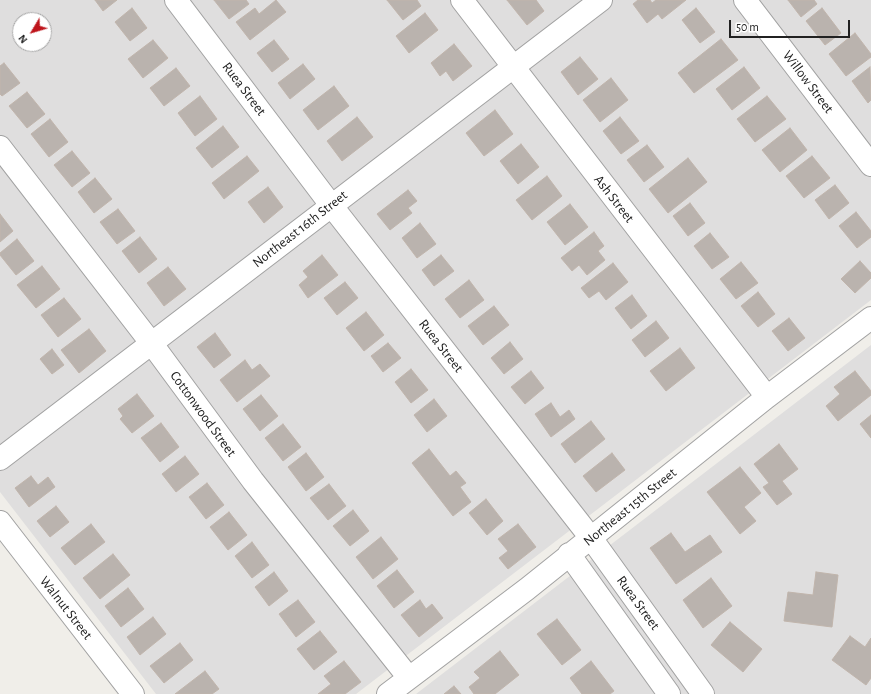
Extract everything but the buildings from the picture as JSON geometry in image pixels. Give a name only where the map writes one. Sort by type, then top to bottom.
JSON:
[{"type":"street","name":"Ruea Street","points":[[176,0],[331,205],[591,538],[703,694]]},
{"type":"street","name":"Ash Street","points":[[462,0],[767,397]]},
{"type":"street","name":"Northeast 16th Street","points":[[0,459],[601,0]]},
{"type":"street","name":"Willow Street","points":[[745,0],[871,165]]},
{"type":"street","name":"Cottonwood Street","points":[[0,147],[152,344],[253,481],[409,678]]},
{"type":"street","name":"Northeast 15th Street","points":[[388,694],[527,589],[767,397],[869,323]]},
{"type":"street","name":"Walnut Street","points":[[0,522],[133,694]]},
{"type":"street","name":"Ruea Street","points":[[569,554],[669,694]]},
{"type":"shaded area","points":[[0,0],[871,0],[871,300],[356,694],[156,694],[0,492]]},
{"type":"shaded area","points":[[871,345],[871,694],[416,694]]}]
